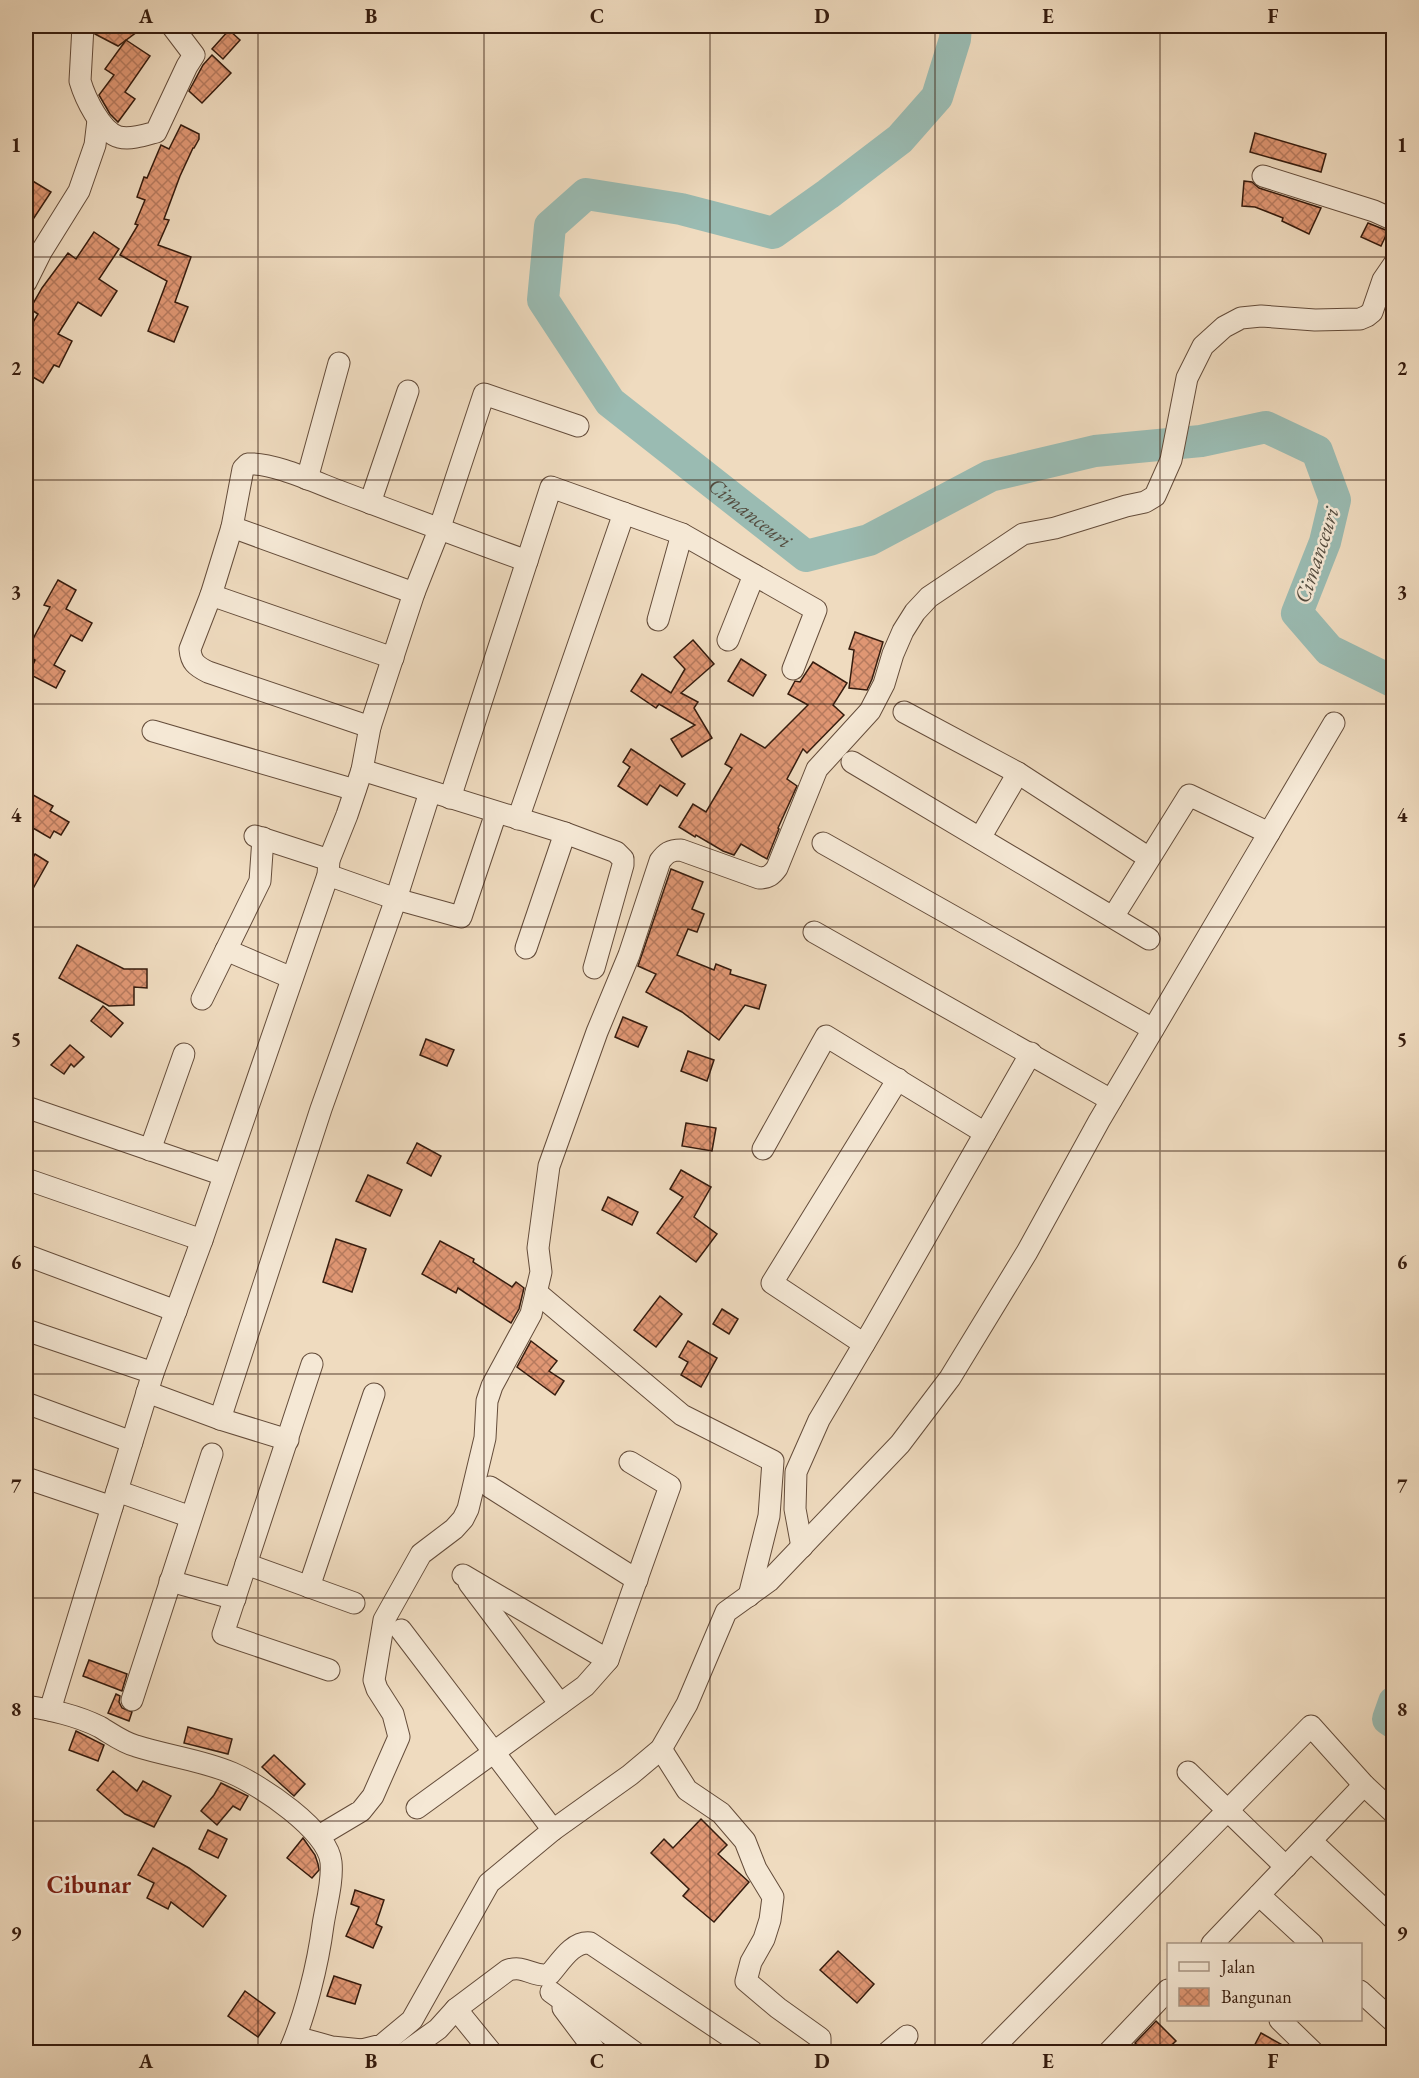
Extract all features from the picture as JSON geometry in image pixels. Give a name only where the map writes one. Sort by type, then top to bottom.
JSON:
[{"type":"street","points":[[82,26],[80,81],[98,120],[117,137],[128,138],[156,132],[194,55],[172,26]]},
{"type":"street","points":[[26,282],[41,252],[79,191],[95,145],[98,120]]},
{"type":"street","points":[[1263,176],[1374,211],[1394,220]]},
{"type":"street","points":[[319,1836],[361,1810],[373,1796],[399,1737],[393,1714],[374,1680],[384,1620],[421,1554],[454,1529],[468,1509],[485,1438],[487,1401],[492,1386],[531,1314],[541,1272],[538,1248],[549,1166],[597,1032],[629,955],[660,861],[672,850],[681,850],[759,878],[765,878],[774,873],[816,770],[870,711],[884,684],[903,631],[915,612],[929,597],[1023,534],[1055,528],[1145,502],[1155,496],[1171,460],[1185,387],[1193,364],[1203,346],[1224,327],[1241,318],[1251,316],[1315,320],[1360,319],[1367,316],[1372,312],[1383,280],[1394,264]]},
{"type":"street","points":[[307,479],[339,363]]},
{"type":"street","points":[[370,503],[408,390]]},
{"type":"street","points":[[50,1710],[150,1382],[202,1240],[328,867],[348,815],[362,770],[370,727],[484,394],[578,426]]},
{"type":"street","points":[[370,727],[208,672],[196,666],[191,657],[190,649],[211,595],[232,527],[243,469],[248,464],[261,464],[527,561]]},
{"type":"street","points":[[220,1419],[321,1109],[396,899],[440,795],[527,561],[550,487],[682,534],[816,610],[793,669]]},
{"type":"street","points":[[518,819],[624,513]]},
{"type":"street","points":[[232,527],[414,593]]},
{"type":"street","points":[[658,620],[682,534]]},
{"type":"street","points":[[728,640],[754,575]]},
{"type":"street","points":[[211,595],[393,658]]},
{"type":"street","points":[[904,712],[1018,773],[1149,858]]},
{"type":"street","points":[[26,1706],[50,1710],[93,1724],[134,1746],[232,1773],[307,1823],[319,1836],[332,1861],[318,1954],[292,2045],[373,2050],[412,2020],[489,1884],[553,1830],[630,1775],[661,1749],[687,1704],[726,1612],[769,1581],[802,1547],[900,1444],[950,1378],[1027,1252],[1111,1100],[1334,723]]},
{"type":"street","points":[[153,731],[355,790]]},
{"type":"street","points":[[852,762],[1149,939]]},
{"type":"street","points":[[362,770],[565,833],[616,852],[623,859],[623,866],[594,968]]},
{"type":"street","points":[[980,838],[1018,773]]},
{"type":"street","points":[[1113,917],[1189,795],[1269,833]]},
{"type":"street","points":[[202,999],[260,881],[259,837],[396,899],[461,917],[496,813]]},
{"type":"street","points":[[526,948],[565,833]]},
{"type":"street","points":[[823,843],[1153,1029]]},
{"type":"street","points":[[814,932],[1111,1100]]},
{"type":"street","points":[[226,950],[292,978]]},
{"type":"street","points":[[762,1149],[826,1036],[985,1133]]},
{"type":"street","points":[[802,1547],[795,1509],[796,1472],[819,1420],[1031,1053]]},
{"type":"street","points":[[150,1150],[184,1054]]},
{"type":"street","points":[[864,1344],[772,1283],[898,1079]]},
{"type":"street","points":[[26,1107],[224,1175]]},
{"type":"street","points":[[26,1179],[202,1240]]},
{"type":"street","points":[[26,1255],[176,1311]]},
{"type":"street","points":[[536,1292],[682,1415],[773,1461],[769,1516],[749,1596]]},
{"type":"street","points":[[26,1330],[150,1382],[220,1419],[288,1440]]},
{"type":"street","points":[[312,1364],[223,1634],[329,1670]]},
{"type":"street","points":[[309,1587],[374,1394]]},
{"type":"street","points":[[26,1403],[132,1442]]},
{"type":"street","points":[[132,1700],[212,1454]]},
{"type":"street","points":[[417,1808],[585,1686],[608,1660],[670,1486],[630,1462]]},
{"type":"street","points":[[26,1478],[191,1517]]},
{"type":"street","points":[[490,1487],[637,1580]]},
{"type":"street","points":[[246,1564],[354,1603]]},
{"type":"street","points":[[560,1704],[463,1575],[608,1660]]},
{"type":"street","points":[[170,1581],[235,1599]]},
{"type":"street","points":[[401,1630],[553,1830]]},
{"type":"street","points":[[989,2052],[1311,1726],[1364,1785],[1394,1813]]},
{"type":"street","points":[[661,1749],[687,1790],[721,1813],[745,1841],[756,1869],[773,1897],[770,1920],[764,1939],[751,1962],[746,1981],[777,2008],[820,2038],[820,2052]]},
{"type":"street","points":[[1188,1772],[1286,1868]]},
{"type":"street","points":[[1213,1943],[1364,1785]]},
{"type":"street","points":[[1311,1841],[1394,1919]]},
{"type":"street","points":[[1259,1895],[1311,1943]]},
{"type":"street","points":[[545,1984],[549,1976],[577,1944],[590,1943],[753,2052]]},
{"type":"street","points":[[406,2052],[438,2029],[456,2010],[507,1970],[517,1967],[525,1969],[634,2052]]},
{"type":"street","points":[[545,1984],[596,2052]]},
{"type":"street","points":[[1109,2052],[1167,1991]]},
{"type":"street","points":[[1362,1992],[1394,2022]]},
{"type":"street","points":[[456,2010],[491,2052]]},
{"type":"street","points":[[1282,2021],[1313,2052]]},
{"type":"street","points":[[888,2052],[907,2036]]},
{"type":"building","points":[[96,26],[145,26],[118,46],[95,34]]},
{"type":"building","points":[[229,30],[240,40],[223,59],[212,49]]},
{"type":"building","points":[[126,40],[150,56],[125,92],[135,99],[118,122],[110,114],[99,95],[114,75],[105,69]]},
{"type":"building","points":[[212,55],[231,73],[202,103],[189,91],[203,65]]},
{"type":"building","points":[[181,125],[199,134],[199,139],[180,176],[164,219],[169,220],[158,245],[191,257],[175,302],[188,307],[174,342],[148,331],[167,281],[120,255],[138,225],[135,224],[145,200],[137,197],[144,177],[147,178],[161,145],[169,149]]},
{"type":"building","points":[[1255,133],[1326,154],[1321,172],[1250,152]]},
{"type":"building","points":[[26,177],[51,192],[26,230]]},
{"type":"building","points":[[1244,181],[1321,208],[1309,234],[1282,221],[1283,218],[1255,207],[1242,206]]},
{"type":"building","points":[[1368,223],[1388,231],[1381,246],[1361,237]]},
{"type":"building","points":[[94,232],[119,249],[99,279],[117,291],[101,316],[78,302],[58,334],[72,341],[59,367],[54,365],[43,383],[26,373],[26,356],[32,344],[26,340],[26,334],[38,314],[30,309],[42,288],[68,253],[76,259]]},
{"type":"building","points":[[58,580],[76,590],[66,609],[92,623],[82,641],[71,635],[54,665],[65,671],[56,688],[29,674],[35,660],[26,655],[26,652],[50,607],[44,605]]},
{"type":"building","points":[[855,632],[883,642],[867,690],[849,688],[854,650],[849,649]]},
{"type":"building","points":[[693,640],[714,664],[681,693],[698,702],[694,708],[712,738],[682,757],[671,739],[695,725],[659,704],[656,708],[631,691],[642,674],[671,693],[685,669],[674,657]]},
{"type":"building","points":[[741,659],[766,675],[753,696],[728,681]]},
{"type":"building","points":[[813,662],[847,683],[833,705],[844,715],[807,753],[803,749],[787,779],[797,786],[767,859],[741,844],[734,855],[723,851],[679,827],[693,804],[706,812],[732,768],[725,764],[741,734],[765,748],[808,705],[788,694],[795,681],[800,682]]},
{"type":"building","points":[[631,749],[685,784],[677,796],[660,785],[647,805],[618,786],[630,767],[623,762]]},
{"type":"building","points":[[26,791],[53,806],[50,811],[69,822],[61,835],[54,831],[50,838],[26,824]]},
{"type":"building","points":[[35,854],[48,862],[26,901],[26,871]]},
{"type":"building","points":[[671,869],[703,882],[692,909],[704,914],[697,932],[688,929],[677,955],[714,970],[716,964],[731,970],[730,974],[766,985],[759,1009],[745,1005],[719,1040],[682,1012],[646,992],[656,974],[638,966]]},
{"type":"building","points":[[77,945],[124,969],[147,969],[147,988],[134,987],[134,1005],[109,1006],[59,978]]},
{"type":"building","points":[[103,1006],[123,1023],[111,1037],[91,1021]]},
{"type":"building","points":[[623,1017],[647,1027],[638,1047],[615,1037]]},
{"type":"building","points":[[426,1039],[454,1050],[447,1066],[420,1055]]},
{"type":"building","points":[[70,1045],[84,1057],[74,1067],[71,1064],[64,1074],[51,1065]]},
{"type":"building","points":[[688,1051],[714,1060],[707,1081],[681,1071]]},
{"type":"building","points":[[686,1123],[716,1128],[712,1151],[682,1146]]},
{"type":"building","points":[[417,1143],[441,1156],[431,1176],[407,1163]]},
{"type":"building","points":[[681,1170],[711,1187],[694,1217],[717,1234],[696,1262],[657,1233],[683,1197],[670,1189]]},
{"type":"building","points":[[368,1175],[402,1190],[390,1216],[356,1201]]},
{"type":"building","points":[[608,1197],[638,1212],[632,1225],[602,1210]]},
{"type":"building","points":[[336,1239],[366,1249],[352,1292],[323,1282]]},
{"type":"building","points":[[440,1241],[474,1259],[473,1262],[512,1287],[516,1282],[524,1288],[519,1309],[511,1323],[458,1288],[456,1293],[422,1274]]},
{"type":"building","points":[[660,1296],[682,1314],[656,1347],[634,1330]]},
{"type":"building","points":[[722,1309],[738,1319],[729,1334],[713,1324]]},
{"type":"building","points":[[531,1341],[557,1361],[549,1371],[564,1381],[555,1395],[517,1367]]},
{"type":"building","points":[[688,1341],[717,1358],[701,1387],[681,1375],[688,1362],[679,1357]]},
{"type":"building","points":[[89,1660],[127,1674],[122,1691],[83,1676]]},
{"type":"building","points":[[116,1694],[120,1696],[119,1702],[122,1708],[132,1712],[129,1721],[108,1713]]},
{"type":"building","points":[[188,1727],[232,1739],[228,1754],[184,1743]]},
{"type":"building","points":[[76,1731],[104,1745],[98,1761],[69,1750]]},
{"type":"building","points":[[274,1755],[305,1784],[294,1796],[262,1767]]},
{"type":"building","points":[[113,1771],[137,1791],[143,1781],[171,1796],[154,1827],[125,1814],[97,1790]]},
{"type":"building","points":[[221,1783],[248,1796],[240,1810],[233,1806],[217,1825],[201,1811]]},
{"type":"building","points":[[701,1819],[727,1845],[718,1854],[749,1882],[714,1922],[683,1896],[689,1889],[651,1853],[664,1839],[673,1848]]},
{"type":"building","points":[[208,1830],[227,1839],[218,1858],[199,1849]]},
{"type":"building","points":[[303,1838],[315,1855],[318,1864],[319,1870],[312,1878],[287,1858]]},
{"type":"building","points":[[153,1848],[189,1868],[226,1896],[203,1927],[171,1902],[168,1909],[147,1898],[154,1883],[138,1875]]},
{"type":"building","points":[[355,1890],[384,1900],[376,1924],[382,1927],[373,1948],[346,1936],[359,1907],[351,1904]]},
{"type":"building","points":[[838,1951],[874,1984],[857,2003],[820,1970]]},
{"type":"building","points":[[334,1976],[361,1985],[355,2004],[327,1996]]},
{"type":"building","points":[[245,1991],[275,2013],[258,2037],[228,2016]]},
{"type":"building","points":[[1156,2021],[1176,2041],[1164,2052],[1144,2052],[1135,2043]]},
{"type":"building","points":[[1261,2033],[1295,2052],[1251,2052]]},
{"type":"waterway","name":"Cimanceuri","points":[[956,26],[955,39],[937,97],[900,139],[773,233],[681,209],[586,194],[550,226],[543,300],[610,402],[806,556],[869,540],[990,476],[1095,451],[1201,441],[1266,427],[1317,451],[1335,500],[1325,542],[1297,613],[1329,650],[1394,682]]},
{"type":"waterway","name":"Cimanceuri","points":[[1394,1702],[1388,1719],[1394,1723]]},
{"type":"district","name":"Cibunar","points":[[89,1885]]}]
